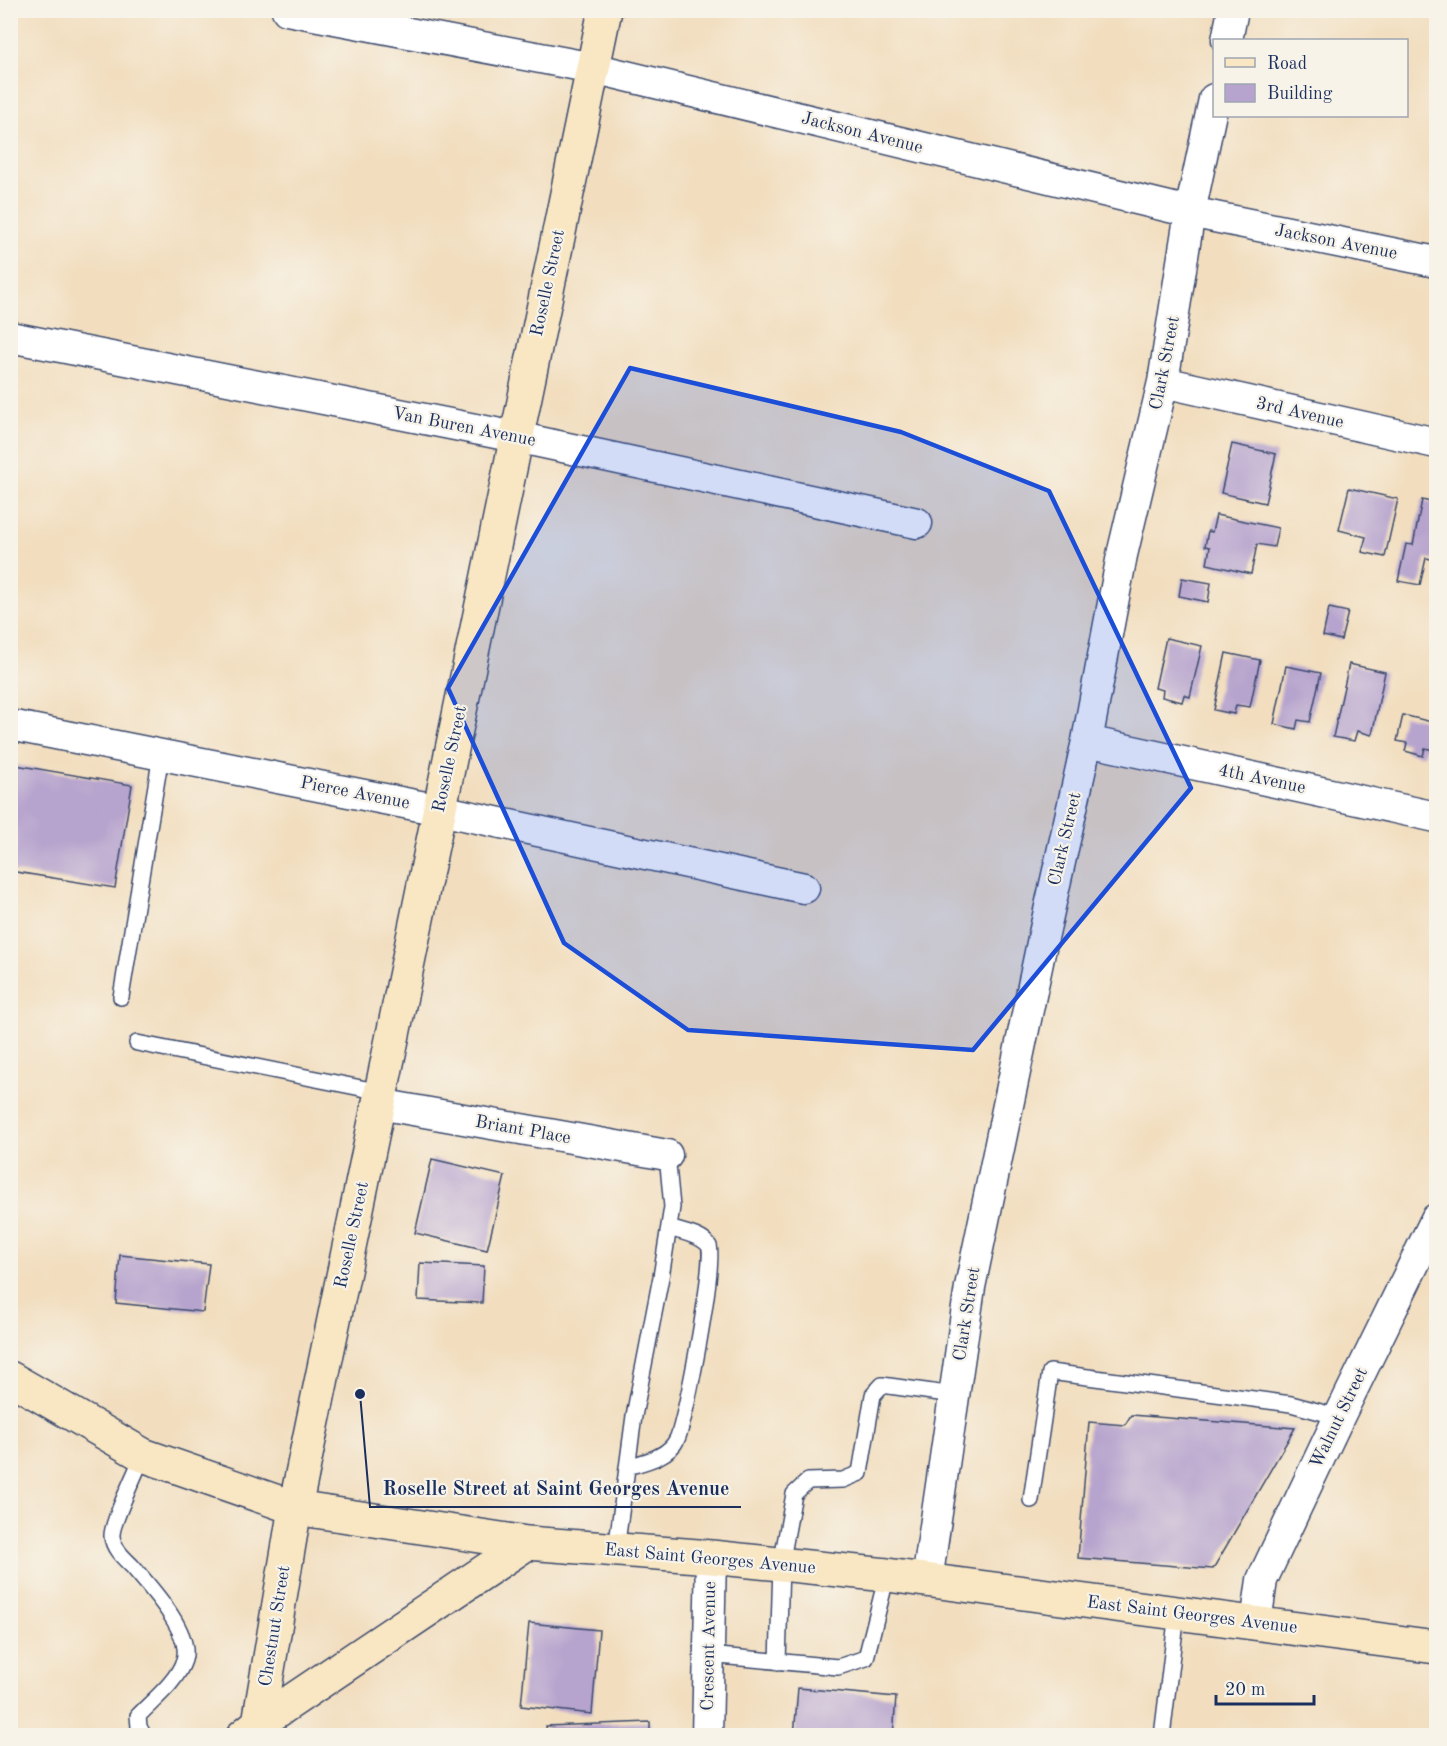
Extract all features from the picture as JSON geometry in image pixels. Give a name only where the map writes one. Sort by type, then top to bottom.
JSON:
[{"type":"street","name":"Jackson Avenue","points":[[287,10],[593,68],[1190,212],[1437,262]]},
{"type":"street","name":"Roselle Street","points":[[295,1508],[605,10]]},
{"type":"street","points":[[1227,39],[1233,10]]},
{"type":"street","name":"Clark Street","points":[[927,1581],[970,1287],[1087,741],[1122,555],[1163,382],[1190,212],[1213,108]]},
{"type":"street","name":"Van Buren Avenue","points":[[10,337],[516,437],[916,523]]},
{"type":"street","name":"3rd Avenue","points":[[1163,382],[1437,443]]},
{"type":"street","name":"Pierce Avenue","points":[[10,725],[440,810],[804,888]]},
{"type":"street","name":"4th Avenue","points":[[1087,741],[1437,817]]},
{"type":"street","name":"Briant Place","points":[[380,1098],[667,1155]]},
{"type":"street","name":"Walnut Street","points":[[1256,1623],[1262,1580],[1339,1417],[1437,1219]]},
{"type":"street","name":"East Saint Georges Avenue","points":[[15,1388],[143,1455],[295,1508],[527,1543],[711,1557],[887,1575],[1437,1647]]},
{"type":"street","name":"Chestnut Street","points":[[255,1731],[295,1508]]},
{"type":"street","points":[[255,1731],[527,1543]]},
{"type":"street","name":"Crescent Avenue","points":[[706,1736],[711,1557]]},
{"type":"lane","points":[[121,997],[161,755]]},
{"type":"lane","points":[[136,1043],[380,1098]]},
{"type":"lane","points":[[616,1550],[634,1416],[672,1207],[667,1155]]},
{"type":"lane","points":[[627,1467],[657,1459],[677,1441],[692,1377],[709,1284],[711,1249],[705,1240],[669,1228]]},
{"type":"lane","points":[[1031,1500],[1050,1372],[1291,1404],[1339,1417]]},
{"type":"lane","points":[[778,1662],[781,1565],[794,1494],[808,1481],[843,1480],[860,1473],[873,1395],[882,1385],[954,1395]]},
{"type":"lane","points":[[143,1455],[114,1524],[112,1537],[116,1550],[165,1608],[182,1635],[186,1650],[184,1660],[176,1675],[138,1716],[138,1727],[144,1736]]},
{"type":"lane","points":[[708,1654],[838,1668],[866,1658],[887,1575]]},
{"type":"lane","points":[[1162,1736],[1177,1613]]},
{"type":"highlighted area","points":[[630,368],[901,432],[1049,491],[1191,788],[973,1050],[688,1030],[564,943],[448,688]]},
{"type":"building","points":[[1232,444],[1276,454],[1265,503],[1221,493]]},
{"type":"building","points":[[1349,488],[1398,499],[1385,557],[1362,552],[1366,537],[1339,530]]},
{"type":"building","points":[[1422,500],[1436,503],[1436,560],[1426,558],[1420,585],[1398,581],[1406,544],[1413,545]]},
{"type":"building","points":[[1216,515],[1278,528],[1274,547],[1257,544],[1251,574],[1207,564],[1210,547],[1205,546],[1208,531],[1212,532]]},
{"type":"building","points":[[1182,578],[1211,583],[1208,602],[1179,596]]},
{"type":"building","points":[[1329,608],[1348,612],[1341,640],[1323,636]]},
{"type":"building","points":[[1166,638],[1202,646],[1190,697],[1184,695],[1182,702],[1162,697],[1163,690],[1155,688]]},
{"type":"building","points":[[1226,653],[1260,660],[1250,707],[1236,705],[1234,714],[1214,710]]},
{"type":"building","points":[[1349,664],[1385,672],[1372,735],[1357,731],[1354,741],[1333,737]]},
{"type":"building","points":[[1286,666],[1321,673],[1310,722],[1298,720],[1296,729],[1274,724]]},
{"type":"building","points":[[1403,715],[1436,723],[1434,750],[1425,748],[1423,756],[1405,751],[1407,743],[1397,741]]},
{"type":"building","points":[[10,764],[132,785],[115,888],[10,871]]},
{"type":"building","points":[[432,1159],[505,1176],[487,1250],[415,1233]]},
{"type":"building","points":[[120,1255],[209,1264],[203,1312],[116,1303]]},
{"type":"building","points":[[420,1263],[484,1266],[482,1303],[418,1300]]},
{"type":"building","points":[[1131,1415],[1295,1428],[1213,1569],[1078,1558],[1089,1422],[1125,1425]]},
{"type":"building","points":[[529,1623],[599,1630],[592,1714],[521,1706]]},
{"type":"building","points":[[798,1688],[896,1697],[893,1736],[794,1736]]},
{"type":"building","points":[[650,1722],[650,1736],[547,1736],[546,1726]]},
{"type":"place","name":"Roselle Street at Saint Georges Avenue","points":[[360,1394]]}]
